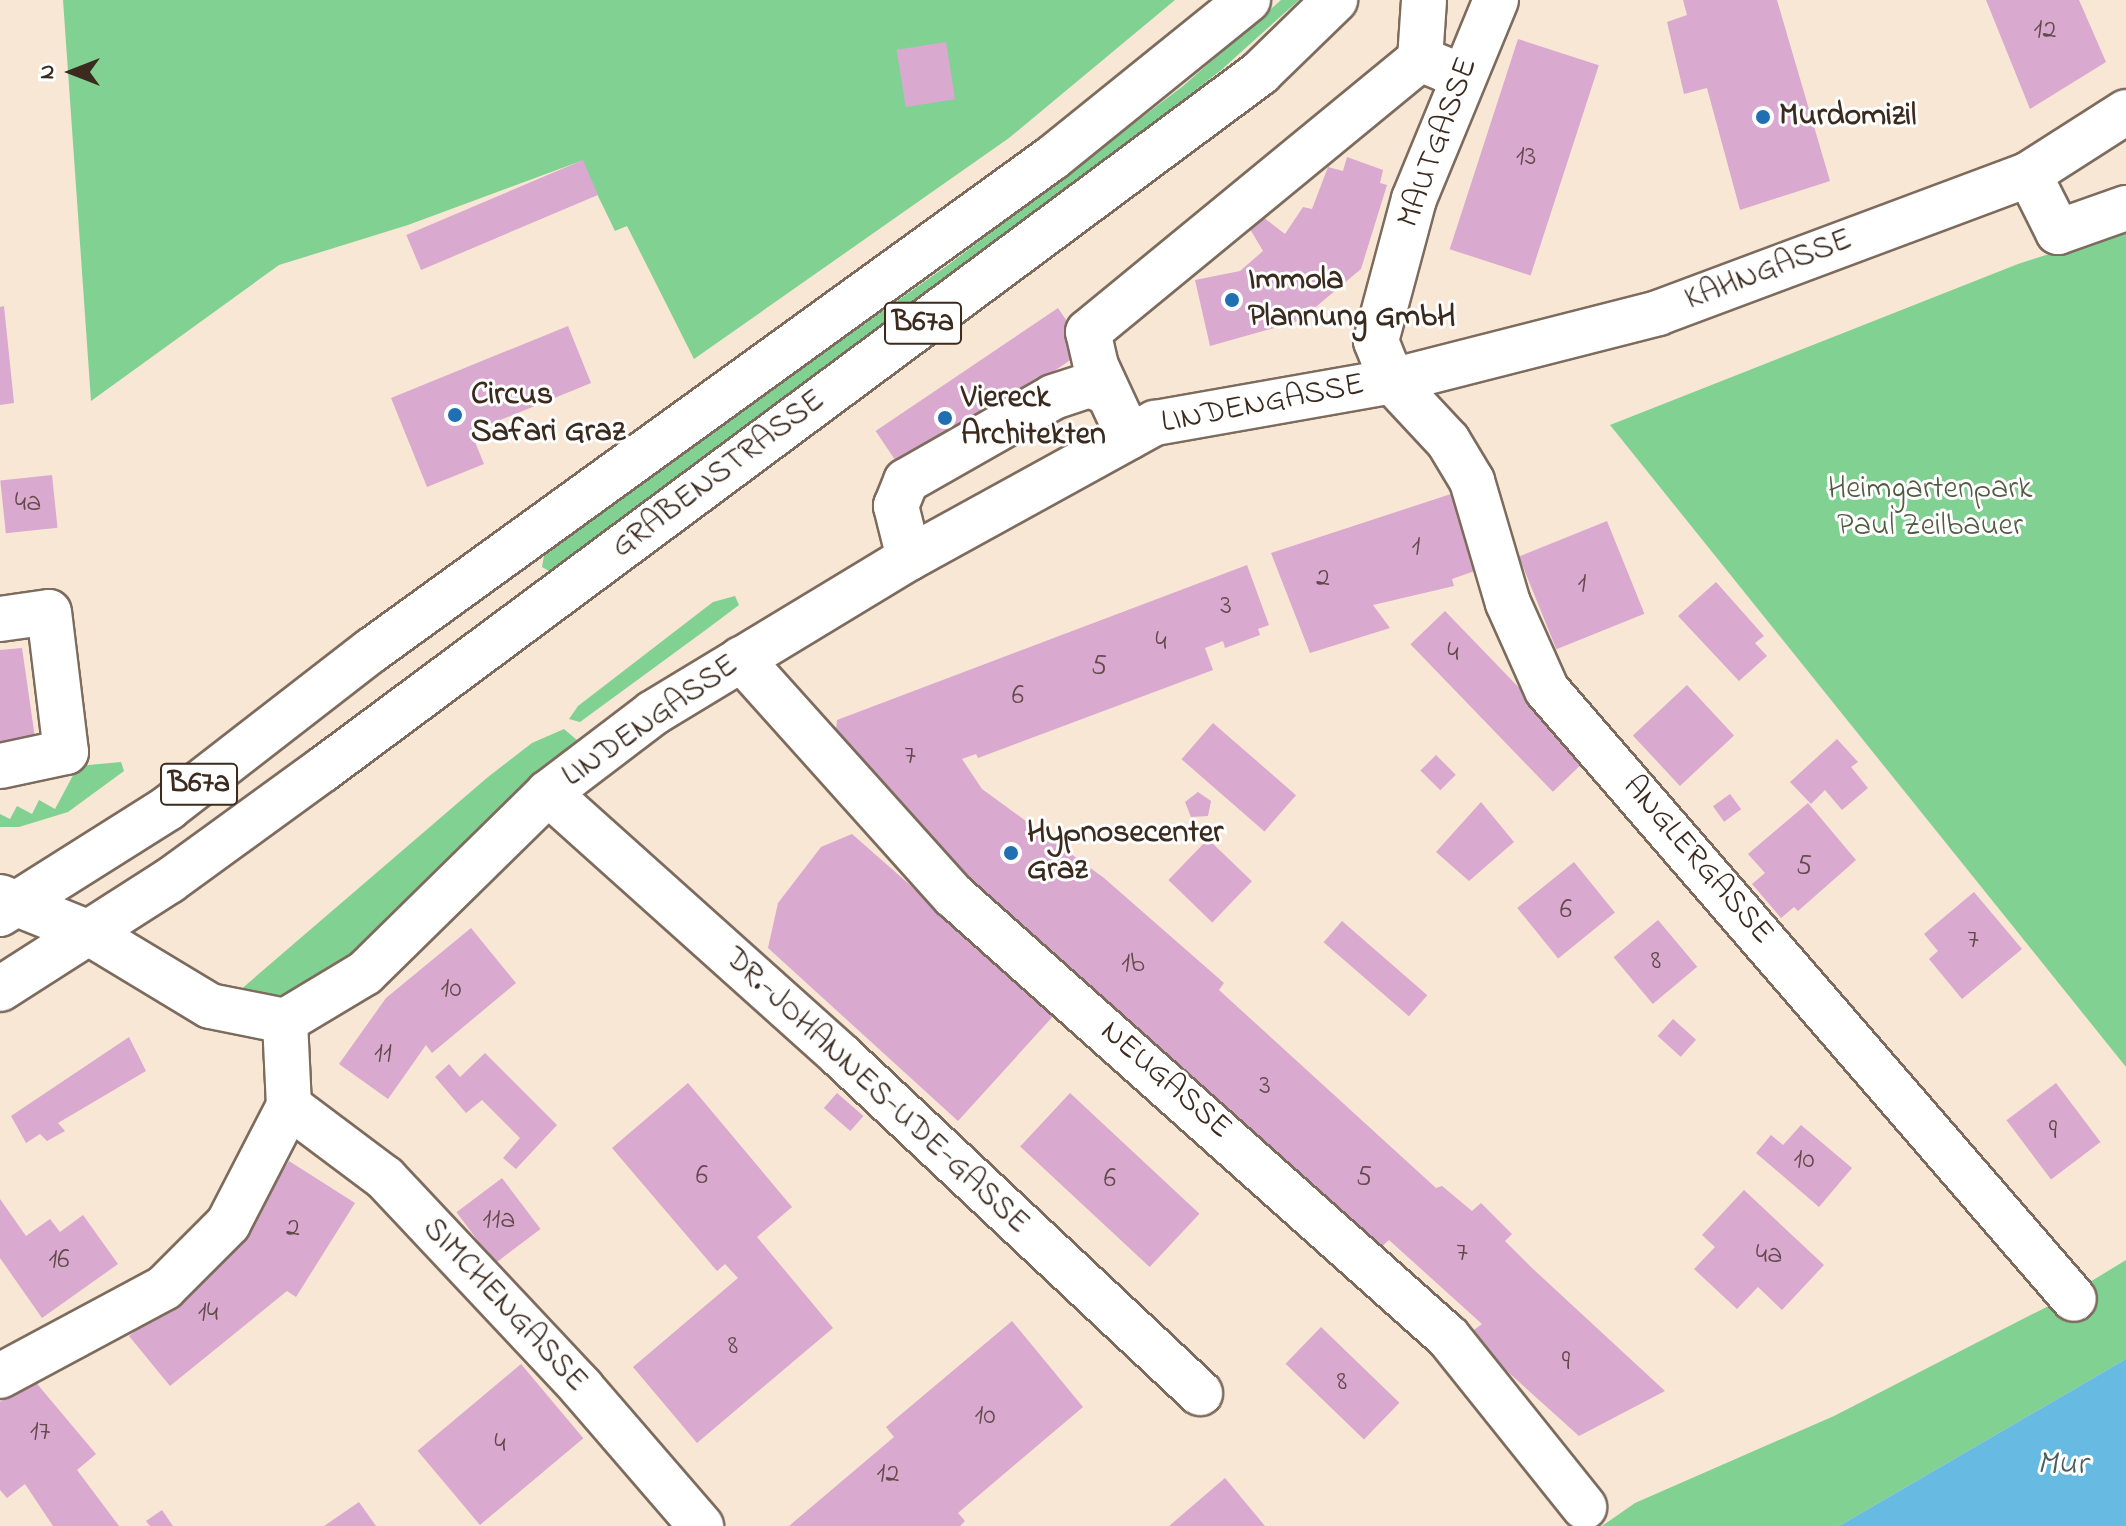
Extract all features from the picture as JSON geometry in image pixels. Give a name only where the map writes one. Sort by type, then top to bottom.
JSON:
[{"type":"street","name":"GRABENSTRASSE","points":[[6,905],[168,808],[372,650],[1052,158],[1248,0]]},
{"type":"street","name":"GRABENSTRASSE","points":[[89,933],[322,770],[1260,73],[1335,0]]},
{"type":"street","points":[[1129,437],[1106,392],[1088,332],[1420,59],[1424,0]]},
{"type":"street","name":"MAUTGASSE","points":[[1392,381],[1376,341],[1414,199],[1461,76],[1496,0]]},
{"type":"street","points":[[1420,59],[1461,76]]},
{"type":"street","name":"KAHNGASSE","points":[[1392,381],[1658,313],[2029,174],[2126,112]]},
{"type":"street","points":[[2029,174],[2058,232],[2126,208]]},
{"type":"street","name":"LINDENGASSE","points":[[285,1021],[365,973],[548,793],[653,713],[909,558],[1155,423],[1392,381]]},
{"type":"street","name":"ANGLERGASSE","points":[[1392,381],[1448,441],[1472,481],[1508,603],[1547,690],[2074,1299]]},
{"type":"street","points":[[909,558],[896,506],[906,481],[1053,397],[1090,385],[1106,392]]},
{"type":"street","points":[[0,619],[49,612],[66,752],[0,766]]},
{"type":"street","name":"NEUGASSE","points":[[741,659],[954,896],[1448,1337],[1584,1507]]},
{"type":"street","name":"DR.-JOHANNES-UDE-GASSE","points":[[548,793],[840,1055],[1200,1393]]},
{"type":"street","points":[[0,1376],[164,1288],[204,1253],[228,1224],[289,1106],[285,1021],[210,1006],[89,933],[6,905]]},
{"type":"street","name":"B67a","points":[[0,989],[89,933]]},
{"type":"street","name":"SIMCHENGASSE","points":[[289,1106],[385,1178],[581,1387],[701,1526]]},
{"type":"green space","points":[[63,0],[1175,0],[1009,138],[694,359],[627,226],[615,231],[581,161],[408,225],[279,265],[91,401]]},
{"type":"green space","points":[[1281,0],[1299,0],[1220,71],[1070,188],[562,565],[549,571],[542,567],[545,550],[948,265],[1183,86]]},
{"type":"green space","name":"Heimgartenpark Paul Zeilbauer","points":[[2126,229],[2126,1067],[1610,425],[2018,264]]},
{"type":"green space","points":[[735,596],[739,605],[707,629],[580,722],[569,719],[578,706],[713,602]]},
{"type":"green space","points":[[564,729],[578,741],[333,971],[283,998],[239,991],[488,777],[532,743]]},
{"type":"green space","points":[[121,762],[124,771],[68,812],[19,827],[0,827],[0,814],[10,819],[17,806],[32,814],[39,800],[55,809],[78,766]]},
{"type":"green space","points":[[2126,1260],[2126,1359],[1839,1526],[1602,1526],[1635,1503],[1834,1416],[2062,1299]]},
{"type":"water","name":"Mur","points":[[2126,1359],[2126,1526],[1839,1526]]},
{"type":"building","name":"Murdomizil","points":[[1683,0],[1777,0],[1830,181],[1740,210],[1707,88],[1684,94],[1667,22],[1687,15]]},
{"type":"building","points":[[1986,0],[2079,0],[2106,62],[2030,109]]},
{"type":"building","points":[[1518,39],[1599,65],[1531,275],[1450,249]]},
{"type":"building","points":[[946,42],[955,99],[906,107],[897,50]]},
{"type":"building","points":[[1347,157],[1383,170],[1380,183],[1387,185],[1361,269],[1299,321],[1210,346],[1195,280],[1240,271],[1263,251],[1250,229],[1263,217],[1285,234],[1303,207],[1312,209],[1328,167],[1343,171]]},
{"type":"building","points":[[583,160],[598,195],[421,270],[406,235]]},
{"type":"building","points":[[4,306],[14,403],[0,405],[0,307]]},
{"type":"building","points":[[1058,308],[1086,349],[904,472],[876,431]]},
{"type":"building","name":"Circus Safari Graz","points":[[568,326],[591,383],[471,432],[484,464],[427,487],[391,398]]},
{"type":"building","points":[[52,475],[58,528],[6,533],[0,480]]},
{"type":"building","points":[[1460,491],[1486,567],[1452,579],[1454,586],[1373,605],[1390,628],[1310,653],[1271,553]]},
{"type":"building","points":[[1607,521],[1644,614],[1556,649],[1519,557]]},
{"type":"building","points":[[1247,565],[1269,625],[1258,629],[1260,635],[1225,648],[1223,641],[1205,648],[1213,670],[978,758],[976,754],[962,759],[982,789],[1104,878],[1224,983],[1219,990],[1436,1188],[1442,1186],[1472,1211],[1481,1203],[1512,1234],[1505,1241],[1665,1391],[1579,1436],[1467,1335],[1482,1324],[1389,1240],[1379,1249],[948,864],[835,739],[837,720]]},
{"type":"building","points":[[1716,582],[1764,636],[1755,643],[1767,656],[1739,681],[1678,616]]},
{"type":"building","points":[[1445,611],[1587,758],[1553,792],[1410,644]]},
{"type":"building","points":[[22,648],[35,738],[0,747],[0,650]]},
{"type":"building","points":[[1687,685],[1734,735],[1680,786],[1633,735]]},
{"type":"building","points":[[1213,723],[1296,795],[1265,831],[1182,759]]},
{"type":"building","points":[[1837,739],[1858,762],[1851,767],[1868,788],[1842,810],[1825,790],[1811,804],[1790,782]]},
{"type":"building","points":[[1436,755],[1456,775],[1440,790],[1420,771]]},
{"type":"building","points":[[1198,792],[1211,801],[1208,816],[1191,817],[1185,802]]},
{"type":"building","points":[[1730,794],[1741,809],[1724,822],[1713,806]]},
{"type":"building","points":[[1481,802],[1514,842],[1469,881],[1436,852]]},
{"type":"building","points":[[1808,803],[1856,860],[1798,911],[1794,907],[1781,918],[1752,884],[1765,873],[1748,854]]},
{"type":"building","points":[[852,834],[1056,1013],[958,1121],[768,948],[778,903],[821,847]]},
{"type":"building","points":[[1208,839],[1252,881],[1212,922],[1168,880]]},
{"type":"building","points":[[1574,862],[1615,913],[1558,958],[1517,908]]},
{"type":"building","points":[[1974,892],[2022,949],[1962,999],[1929,959],[1938,951],[1924,934]]},
{"type":"building","points":[[1658,920],[1697,967],[1653,1004],[1614,957]]},
{"type":"building","points":[[1342,921],[1427,995],[1409,1016],[1324,942]]},
{"type":"building","points":[[471,928],[516,983],[432,1053],[426,1045],[388,1099],[339,1064],[386,998]]},
{"type":"building","points":[[1673,1019],[1696,1040],[1681,1057],[1658,1036]]},
{"type":"building","points":[[129,1037],[146,1071],[58,1123],[65,1131],[47,1141],[40,1134],[26,1143],[11,1116]]},
{"type":"building","points":[[485,1053],[557,1125],[516,1169],[503,1158],[520,1138],[482,1100],[466,1113],[435,1077],[449,1064],[460,1077]]},
{"type":"building","points":[[688,1083],[792,1207],[757,1237],[833,1328],[697,1443],[633,1367],[738,1278],[725,1264],[717,1271],[612,1148]]},
{"type":"building","points":[[2056,1083],[2101,1142],[2051,1179],[2006,1120]]},
{"type":"building","points":[[837,1093],[863,1116],[850,1131],[824,1108]]},
{"type":"building","points":[[1070,1093],[1199,1214],[1150,1267],[1020,1146]]},
{"type":"building","points":[[1801,1125],[1852,1168],[1819,1207],[1756,1153],[1771,1135],[1783,1145]]},
{"type":"building","points":[[289,1161],[355,1203],[296,1297],[287,1291],[170,1386],[129,1336],[230,1254]]},
{"type":"building","points":[[502,1178],[541,1229],[495,1263],[456,1212]]},
{"type":"building","points":[[1744,1190],[1824,1265],[1782,1310],[1758,1287],[1737,1309],[1694,1269],[1715,1247],[1702,1235]]},
{"type":"building","points":[[0,1199],[26,1236],[50,1219],[60,1232],[83,1215],[118,1264],[42,1318],[0,1258]]},
{"type":"building","points":[[1012,1321],[1083,1407],[958,1513],[965,1521],[960,1526],[789,1526],[894,1437],[886,1427]]},
{"type":"building","points":[[1321,1327],[1399,1403],[1364,1439],[1286,1364]]},
{"type":"building","points":[[521,1364],[583,1438],[480,1525],[418,1451]]},
{"type":"building","points":[[33,1379],[96,1454],[77,1470],[119,1526],[53,1526],[25,1484],[7,1498],[0,1490],[0,1402]]},
{"type":"building","points":[[1225,1478],[1265,1526],[1169,1526]]},
{"type":"building","points":[[359,1502],[376,1526],[324,1526]]},
{"type":"building","points":[[162,1510],[173,1526],[150,1526],[146,1521]]},
{"type":"place","name":"Murdomizil","points":[[1763,117]]},
{"type":"place","name":"Immola Plannung GmbH","points":[[1232,300]]},
{"type":"place","name":"Circus Safari Graz","points":[[455,415]]},
{"type":"place","name":"Viereck Architekten","points":[[945,418]]},
{"type":"place","name":"Hypnosecenter Graz","points":[[1011,853]]}]
